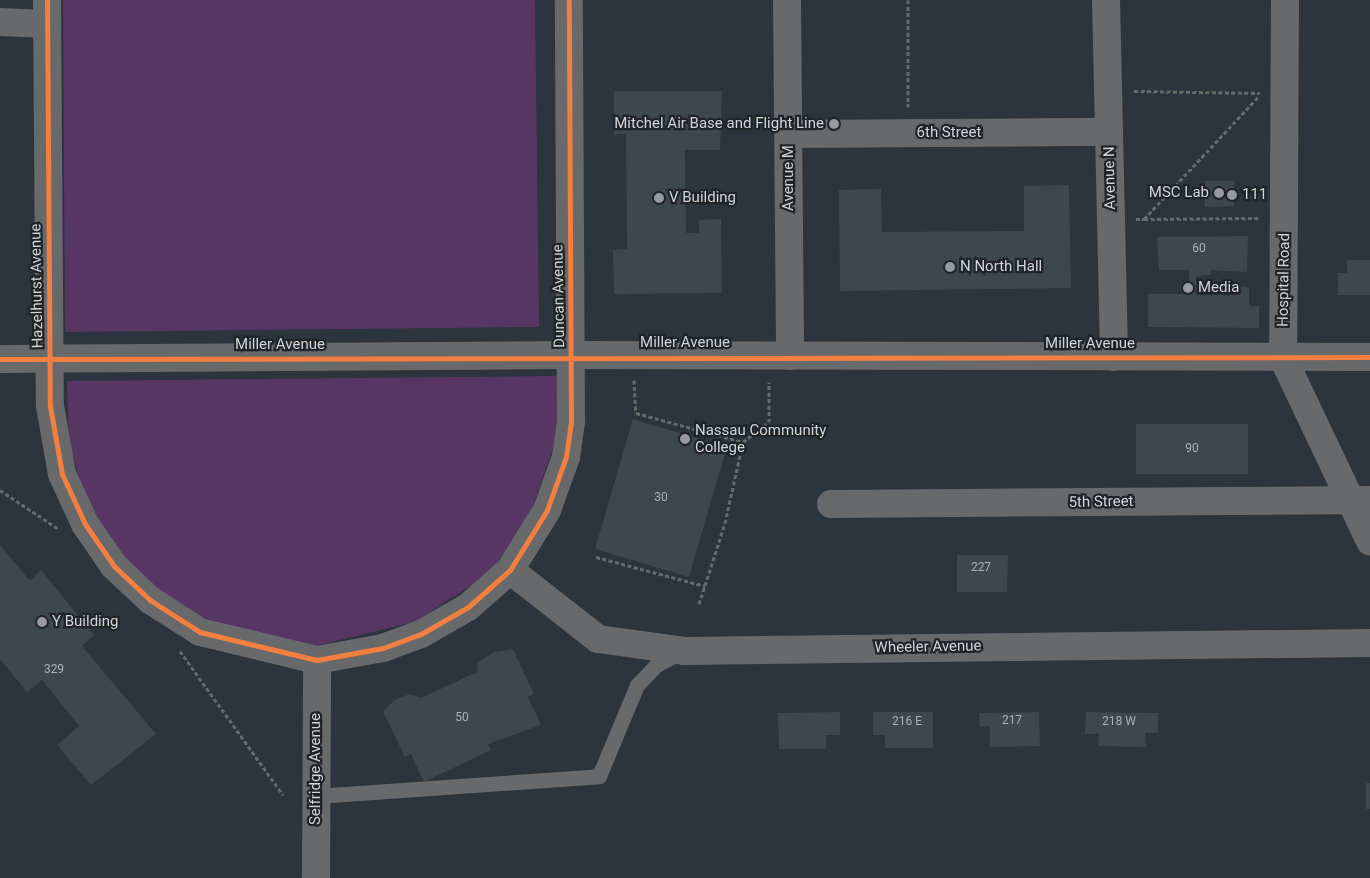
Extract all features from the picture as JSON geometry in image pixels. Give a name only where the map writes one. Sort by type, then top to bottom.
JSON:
[{"type":"street","name":"Duncan Avenue","points":[[317,660],[383,648],[421,634],[468,606],[510,570],[546,510],[566,457],[572,355],[569,0]]},
{"type":"street","name":"Avenue M","points":[[787,0],[790,356]]},
{"type":"street","name":"Avenue N","points":[[1106,0],[1114,357]]},
{"type":"street","name":"Hospital Road","points":[[1285,0],[1273,94],[1283,358],[1361,500],[1370,541]]},
{"type":"street","points":[[0,22],[47,12]]},
{"type":"street","name":"Hazelhurst Avenue","points":[[47,12],[50,406],[62,474],[85,524],[114,566],[150,600],[200,632],[317,660]]},
{"type":"street","name":"6th Street","points":[[789,134],[1109,132]]},
{"type":"street","name":"Miller Avenue","points":[[0,359],[572,355],[1370,357]]},
{"type":"street","name":"5th Street","points":[[831,504],[1361,500]]},
{"type":"street","name":"Wheeler Avenue","points":[[510,570],[598,639],[684,651],[1370,643]]},
{"type":"street","name":"Selfridge Avenue","points":[[316,878],[317,660]]},
{"type":"lane","points":[[316,796],[600,776],[642,677],[684,651]]},
{"type":"path","points":[[908,0],[909,133]]},
{"type":"path","points":[[1108,90],[1273,94]]},
{"type":"path","points":[[1144,219],[1273,94]]},
{"type":"path","points":[[1130,219],[1264,218]]},
{"type":"path","points":[[626,375],[644,375]]},
{"type":"path","points":[[634,375],[636,413],[743,442]]},
{"type":"path","points":[[699,604],[725,523],[743,442],[769,422],[771,386],[766,377]]},
{"type":"path","points":[[0,490],[64,531]]},
{"type":"path","points":[[596,557],[704,586]]},
{"type":"path","points":[[175,642],[283,795]]},
{"type":"shaded area","name":"Nassau Community College","points":[[0,0],[1370,0],[1370,878],[0,878]]},
{"type":"shaded area","points":[[63,0],[535,0],[539,327],[65,332]]},
{"type":"shaded area","points":[[557,376],[561,388],[556,440],[528,520],[489,574],[414,622],[311,647],[240,634],[174,603],[119,557],[84,496],[69,441],[67,381]]},
{"type":"building","name":"V Building","points":[[614,91],[722,91],[720,150],[685,150],[686,233],[699,233],[699,220],[721,219],[722,293],[614,294],[613,250],[627,249],[626,134],[614,134]]},
{"type":"building","name":"MSC Lab","points":[[1205,181],[1234,181],[1234,206],[1205,207]]},
{"type":"building","points":[[1069,185],[1071,288],[840,291],[839,190],[881,189],[882,232],[1024,231],[1024,186]]},
{"type":"building","points":[[1248,236],[1247,272],[1211,270],[1211,275],[1196,276],[1196,295],[1240,295],[1240,286],[1249,287],[1249,306],[1259,306],[1259,328],[1148,327],[1148,294],[1190,294],[1189,270],[1159,270],[1157,237]]},
{"type":"building","points":[[1347,260],[1370,260],[1370,295],[1338,295],[1338,273],[1347,273]]},
{"type":"building","points":[[633,419],[727,447],[689,577],[595,549]]},
{"type":"building","points":[[1136,424],[1248,424],[1248,474],[1136,474]]},
{"type":"building","points":[[0,545],[30,581],[41,570],[94,635],[82,646],[156,734],[91,785],[57,745],[79,726],[42,680],[27,692],[0,659]]},
{"type":"building","points":[[957,555],[1008,555],[1007,592],[957,592]]},
{"type":"building","points":[[513,649],[534,694],[528,697],[541,725],[488,744],[491,750],[424,782],[411,754],[405,757],[383,712],[394,700],[410,694],[421,698],[477,672],[478,662],[494,652]]},
{"type":"building","points":[[840,712],[840,735],[826,735],[826,749],[779,749],[778,713]]},
{"type":"building","points":[[873,712],[933,712],[933,748],[885,748],[885,735],[873,735]]},
{"type":"building","points":[[1039,712],[1040,746],[990,747],[990,726],[980,727],[979,713]]},
{"type":"building","points":[[1086,712],[1158,713],[1158,733],[1145,733],[1146,747],[1098,746],[1099,734],[1085,734]]},
{"type":"building","points":[[1366,783],[1370,783],[1370,809],[1366,809]]},
{"type":"cycle path","points":[[47,0],[50,406],[62,474],[85,524],[114,566],[150,600],[200,632],[317,660],[383,648],[421,634],[468,607],[510,570],[547,510],[566,457],[571,423],[569,0]]},
{"type":"cycle path","points":[[0,359],[1370,357]]},
{"type":"place","name":"Mitchel Air Base and Flight Line","points":[[834,124]]},
{"type":"place","name":"MSC Lab","points":[[1219,193]]},
{"type":"place","name":"111","points":[[1232,195]]},
{"type":"place","name":"V Building","points":[[659,198]]},
{"type":"place","name":"N North Hall","points":[[950,267]]},
{"type":"place","name":"Media","points":[[1188,288]]},
{"type":"place","name":"Nassau Community College","points":[[685,439]]},
{"type":"place","name":"Y Building","points":[[42,622]]}]
